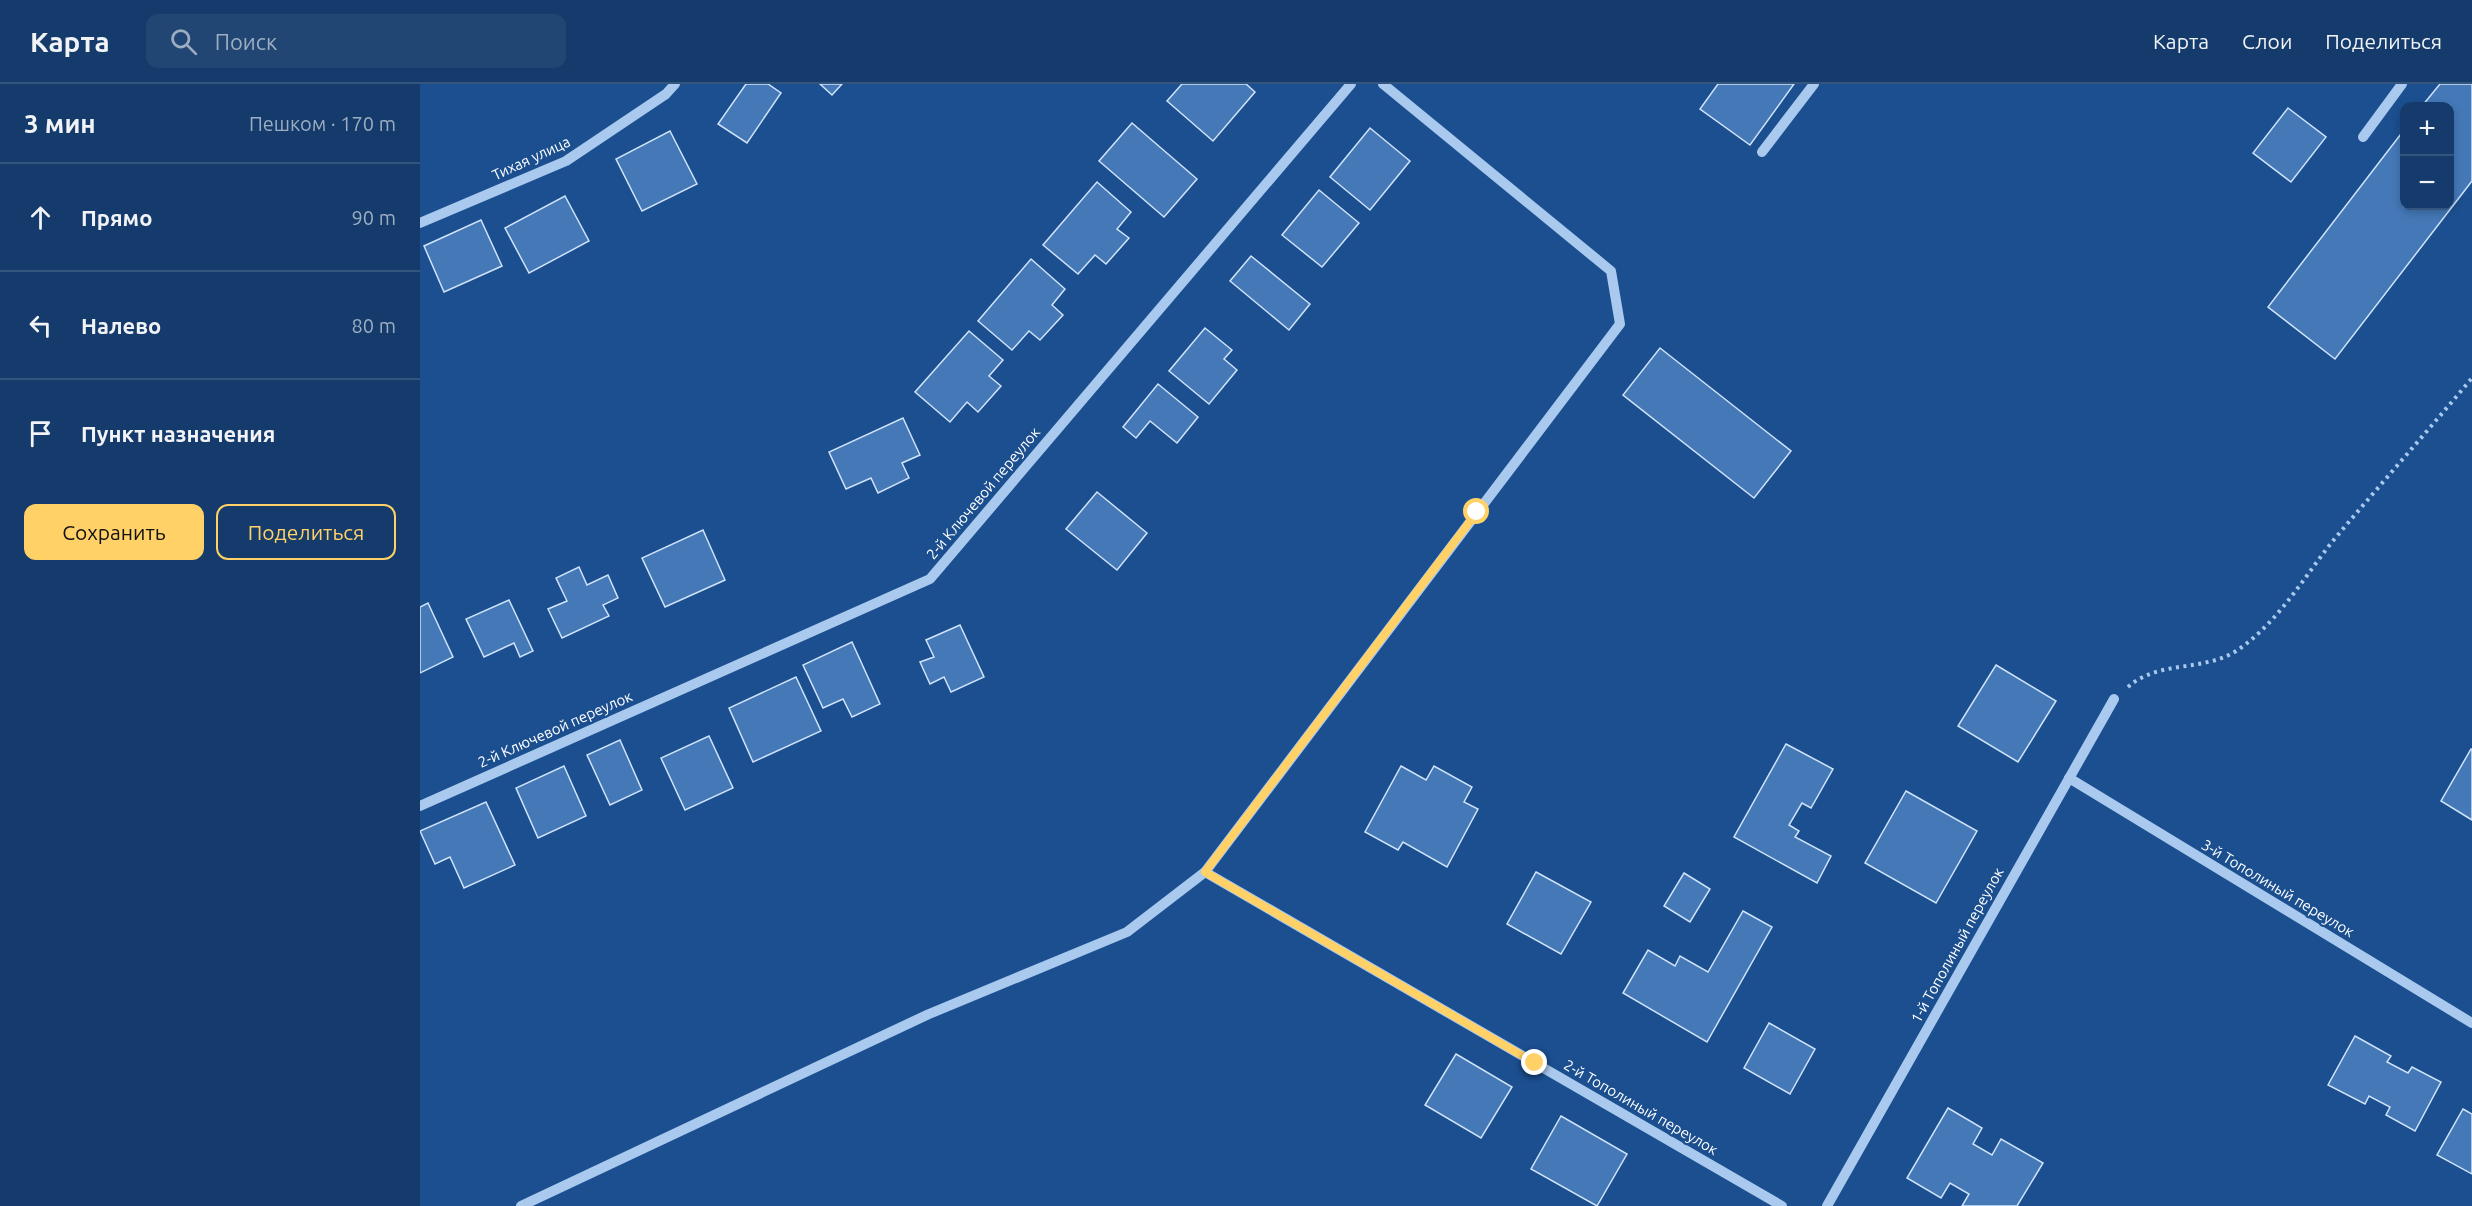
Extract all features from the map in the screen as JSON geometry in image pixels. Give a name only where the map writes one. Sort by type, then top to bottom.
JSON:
[{"type":"street","name":"Тихая улица","points":[[420,223],[566,161],[666,94],[675,84]]},
{"type":"street","name":"2-й Ключевой переулок","points":[[420,806],[930,579],[1352,84]]},
{"type":"street","points":[[521,1206],[929,1014],[1127,932],[1205,872],[1620,324],[1611,271],[1383,84]]},
{"type":"street","points":[[1762,152],[1814,84]]},
{"type":"street","points":[[2362,137],[2402,84]]},
{"type":"street","name":"1-й Тополиный переулок","points":[[1827,1206],[2114,699]]},
{"type":"street","name":"3-й Тополиный переулок","points":[[2068,778],[2472,1023]]},
{"type":"street","name":"2-й Тополиный переулок","points":[[1205,872],[1782,1206]]},
{"type":"path","points":[[2114,699],[2135,681],[2161,669],[2201,663],[2234,652],[2270,623],[2332,543],[2472,378]]},
{"type":"building","points":[[746,84],[768,84],[781,93],[747,143],[718,124]]},
{"type":"building","points":[[820,84],[842,84],[832,95]]},
{"type":"building","points":[[1182,84],[1246,84],[1255,92],[1213,141],[1167,101]]},
{"type":"building","points":[[1718,84],[1794,84],[1750,145],[1700,109]]},
{"type":"building","points":[[2440,84],[2472,84],[2472,181],[2454,204],[2454,102],[2425,102]]},
{"type":"building","points":[[2288,108],[2326,137],[2291,182],[2253,153]]},
{"type":"building","points":[[1132,123],[1197,179],[1164,217],[1099,161]]},
{"type":"building","points":[[1370,128],[1410,161],[1370,210],[1330,177]]},
{"type":"building","points":[[670,131],[697,184],[642,211],[616,159]]},
{"type":"building","points":[[2400,135],[2400,210],[2450,210],[2335,359],[2268,307]]},
{"type":"building","points":[[1097,182],[1131,212],[1117,229],[1129,238],[1106,264],[1095,255],[1078,274],[1043,245]]},
{"type":"building","points":[[1319,190],[1359,223],[1322,267],[1282,235]]},
{"type":"building","points":[[565,196],[589,241],[529,273],[505,228]]},
{"type":"building","points":[[481,220],[502,266],[444,292],[424,246]]},
{"type":"building","points":[[1251,256],[1310,304],[1289,330],[1230,281]]},
{"type":"building","points":[[1031,259],[1065,289],[1052,305],[1063,315],[1040,340],[1029,331],[1012,350],[978,321]]},
{"type":"building","points":[[1205,328],[1232,350],[1224,359],[1237,370],[1209,404],[1169,371]]},
{"type":"building","points":[[969,331],[1003,360],[989,376],[1001,386],[978,412],[967,402],[950,422],[915,392]]},
{"type":"building","points":[[1660,348],[1791,451],[1754,498],[1623,395]]},
{"type":"building","points":[[1158,384],[1198,417],[1177,443],[1150,421],[1136,438],[1123,427]]},
{"type":"building","points":[[903,418],[920,455],[902,463],[909,478],[878,493],[871,478],[846,489],[829,452]]},
{"type":"building","points":[[1097,492],[1147,533],[1117,570],[1066,529]]},
{"type":"building","points":[[703,530],[725,580],[665,607],[642,558]]},
{"type":"building","points":[[579,567],[587,585],[608,575],[618,598],[603,605],[609,616],[562,638],[548,609],[567,601],[556,578]]},
{"type":"building","points":[[509,600],[533,651],[520,657],[514,643],[484,657],[466,619]]},
{"type":"building","points":[[428,603],[453,657],[420,673],[420,607]]},
{"type":"building","points":[[960,625],[984,677],[951,692],[944,677],[930,684],[920,662],[934,657],[926,640]]},
{"type":"building","points":[[852,642],[880,704],[852,717],[843,699],[823,708],[803,665]]},
{"type":"building","points":[[1996,665],[2056,701],[2018,762],[1958,726]]},
{"type":"building","points":[[796,677],[821,731],[753,762],[729,708]]},
{"type":"building","points":[[709,736],[733,788],[685,810],[661,758]]},
{"type":"building","points":[[620,740],[642,790],[610,805],[587,755]]},
{"type":"building","points":[[1786,744],[1833,769],[1811,808],[1802,803],[1789,825],[1799,831],[1795,837],[1831,856],[1817,883],[1734,837]]},
{"type":"building","points":[[2472,749],[2472,820],[2441,801]]},
{"type":"building","points":[[564,766],[586,816],[538,838],[516,788]]},
{"type":"building","points":[[1401,766],[1426,780],[1434,766],[1472,787],[1464,802],[1478,809],[1447,867],[1403,842],[1398,850],[1365,832]]},
{"type":"building","points":[[1906,791],[1977,831],[1936,903],[1865,863]]},
{"type":"building","points":[[486,802],[515,865],[464,888],[450,857],[435,864],[420,831]]},
{"type":"building","points":[[1536,872],[1591,902],[1561,954],[1507,924]]},
{"type":"building","points":[[1684,873],[1710,889],[1690,922],[1664,906]]},
{"type":"building","points":[[1743,911],[1772,927],[1707,1042],[1623,993],[1648,950],[1675,966],[1680,956],[1708,972]]},
{"type":"building","points":[[1769,1023],[1815,1049],[1790,1094],[1744,1068]]},
{"type":"building","points":[[2355,1036],[2391,1056],[2387,1062],[2408,1073],[2412,1067],[2441,1082],[2415,1131],[2386,1115],[2390,1107],[2369,1096],[2365,1104],[2328,1085]]},
{"type":"building","points":[[1456,1054],[1512,1087],[1481,1138],[1425,1105]]},
{"type":"building","points":[[1948,1108],[1982,1128],[1973,1144],[1992,1155],[2001,1139],[2043,1163],[2017,1206],[1962,1206],[1969,1194],[1950,1183],[1941,1198],[1907,1178]]},
{"type":"building","points":[[2463,1109],[2472,1114],[2472,1174],[2437,1155]]},
{"type":"building","points":[[1561,1116],[1627,1154],[1597,1206],[1531,1169]]},
{"type":"route","points":[[1477,512],[1205,872],[1535,1063]]}]
